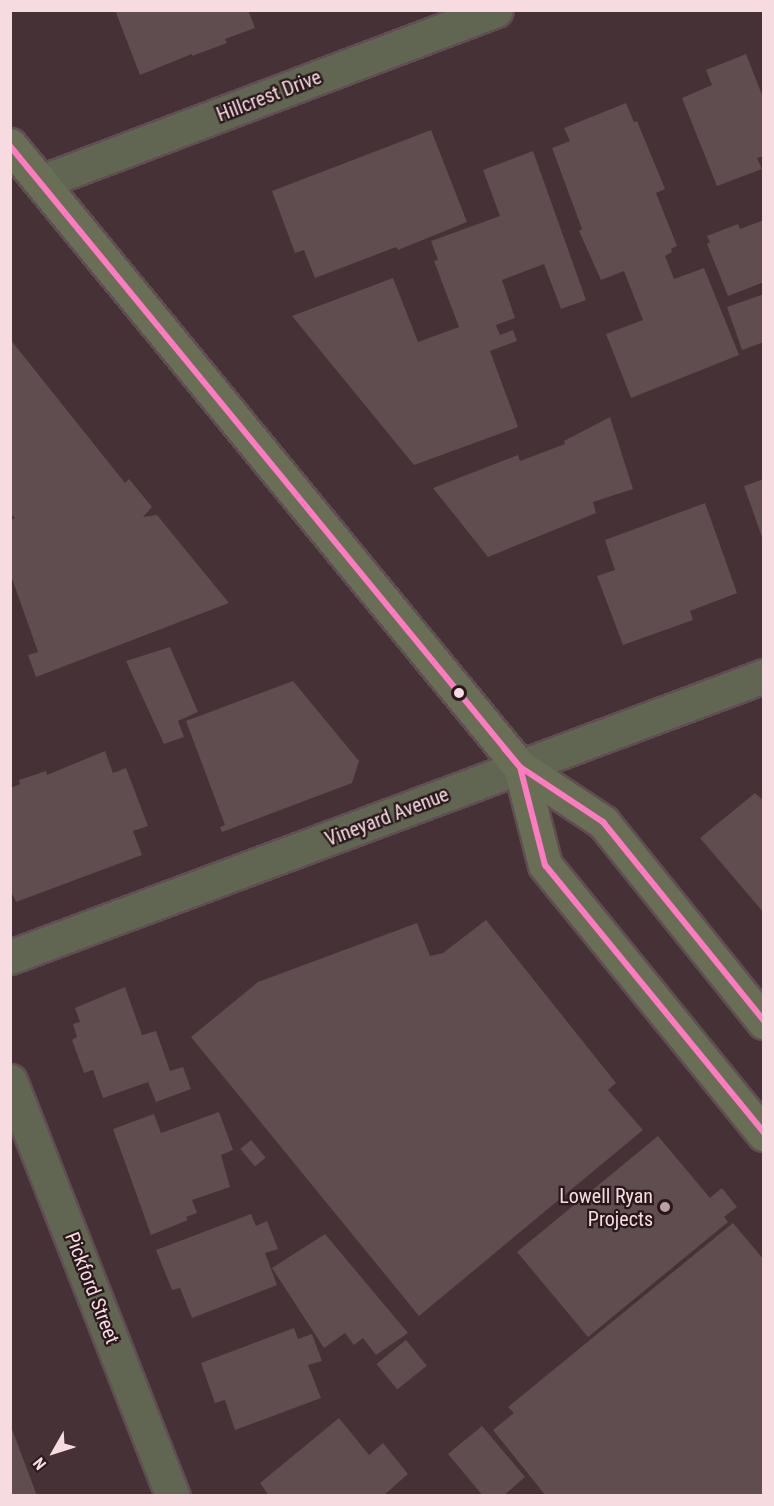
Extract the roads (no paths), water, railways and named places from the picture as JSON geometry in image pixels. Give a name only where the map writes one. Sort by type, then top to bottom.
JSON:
[{"type":"main road","points":[[10,145],[519,767],[603,822],[764,1022]]},
{"type":"main road","points":[[519,767],[545,864],[764,1134]]},
{"type":"street","name":"Hillcrest Drive","points":[[41,182],[496,10]]},
{"type":"street","name":"Vineyard Avenue","points":[[10,957],[764,676]]},
{"type":"street","name":"Pickford Street","points":[[10,1081],[173,1496]]},
{"type":"place","name":"Lowell Ryan Projects","points":[[665,1207]]}]
